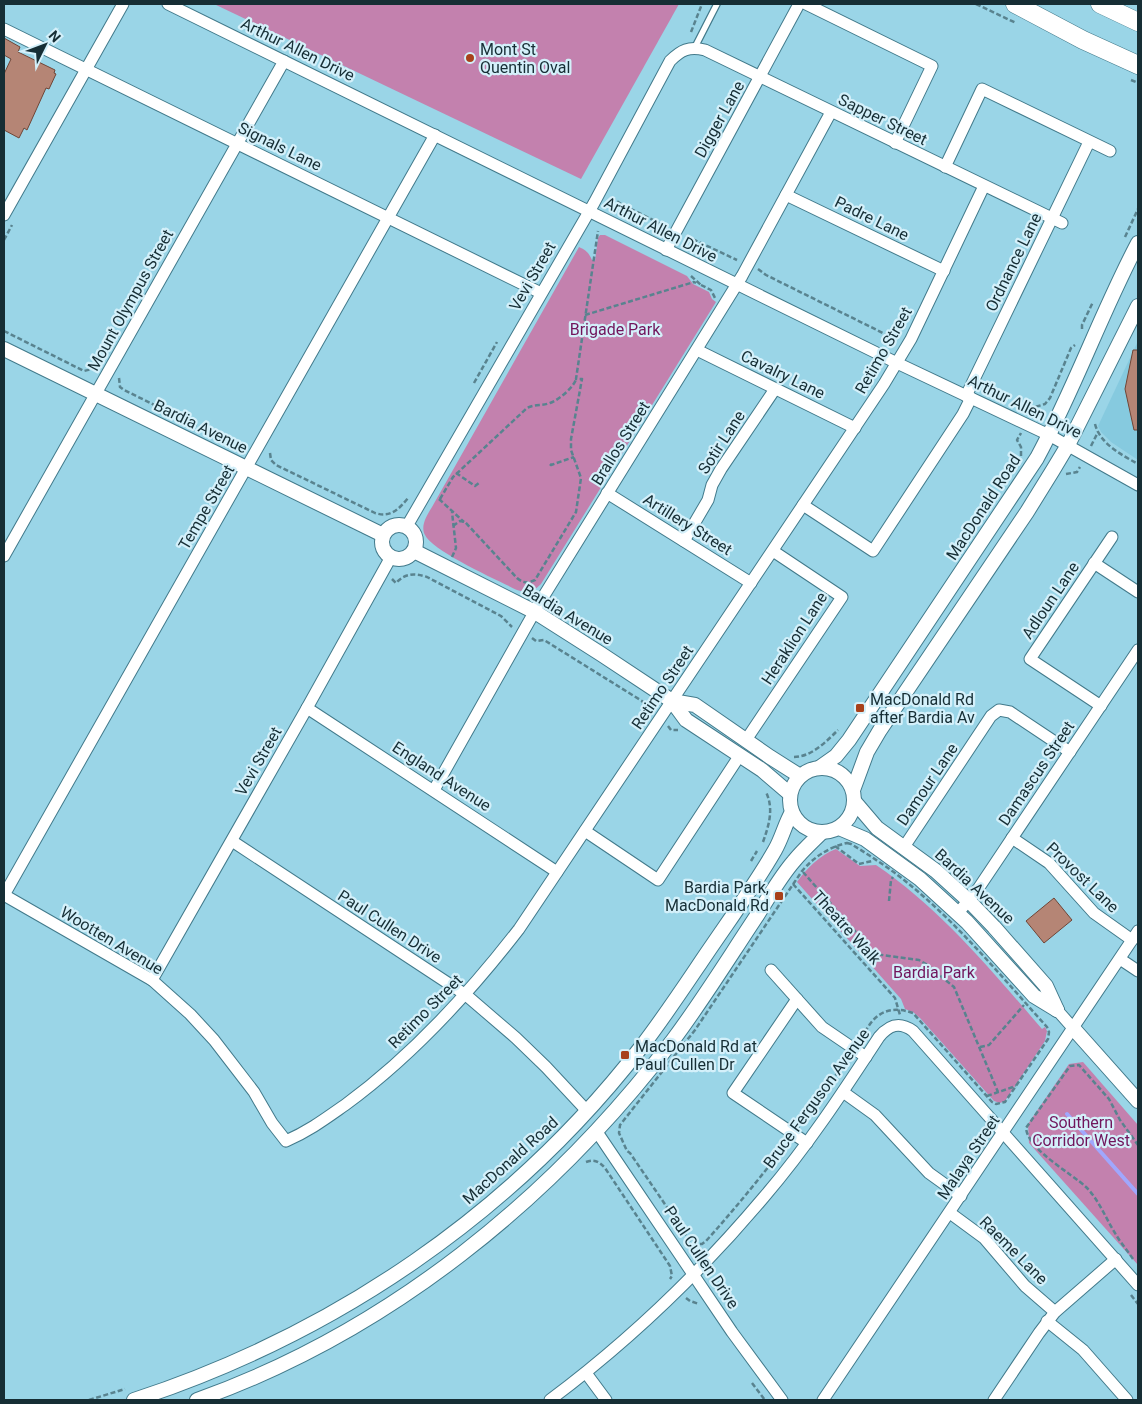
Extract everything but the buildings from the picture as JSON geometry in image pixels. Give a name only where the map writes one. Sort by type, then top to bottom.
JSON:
[{"type":"main road","points":[[1015,4],[1083,40],[1138,65]]},
{"type":"main road","points":[[1100,4],[1138,22]]},
{"type":"street","points":[[4,214],[123,4]]},
{"type":"street","name":"Arthur Allen Drive","points":[[168,4],[666,250],[1049,435],[1138,485]]},
{"type":"street","name":"Digger Lane","points":[[666,250],[799,4]]},
{"type":"street","points":[[806,4],[932,66],[896,143]]},
{"type":"street","name":"Signals Lane","points":[[4,29],[542,293]]},
{"type":"street","name":"Sapper Street","points":[[689,49],[704,50],[1057,221]]},
{"type":"street","name":"Vevi Street","points":[[407,526],[542,293],[670,61],[689,49]]},
{"type":"street","name":"Mount Olympus Street","points":[[4,556],[284,61]]},
{"type":"street","points":[[945,167],[982,89],[1110,152]]},
{"type":"street","name":"Brallos Street","points":[[434,790],[535,612],[736,284],[832,112]]},
{"type":"street","name":"Tempe Street","points":[[4,895],[436,135]]},
{"type":"street","name":"Ordnance Lane","points":[[804,505],[873,552],[963,414],[969,397],[1057,221],[1089,142]]},
{"type":"street","name":"Retimo Street","points":[[286,1140],[306,1132],[358,1095],[399,1061],[466,995],[519,929],[804,505],[897,363],[911,339],[984,186]]},
{"type":"street","name":"Padre Lane","points":[[786,195],[944,271]]},
{"type":"street","name":"MacDonald Road","points":[[819,768],[836,756],[849,740],[1037,458],[1107,305],[1138,243]]},
{"type":"street","points":[[853,795],[848,780],[840,773],[830,769],[819,768],[809,770],[793,784],[789,803],[796,820],[803,827],[812,831],[830,832],[839,828],[847,820],[852,811],[853,795],[867,752],[1027,512],[1068,445],[1138,306]]},
{"type":"street","name":"Bardia Avenue","points":[[4,349],[383,535]]},
{"type":"street","name":"Cavalry Lane","points":[[697,350],[855,428]]},
{"type":"street","name":"Sotir Lane","points":[[684,541],[708,500],[712,485],[721,469],[775,389]]},
{"type":"street","name":"Artillery Street","points":[[607,493],[751,583]]},
{"type":"street","points":[[396,524],[407,526],[415,534],[417,540],[414,551],[411,555],[402,559],[391,557],[382,545],[383,535],[390,526],[396,524]]},
{"type":"street","name":"Adloun Lane","points":[[1101,706],[1030,659],[1112,537]]},
{"type":"street","name":"Bardia Avenue","points":[[414,551],[535,612],[672,701],[686,720],[762,770],[790,794]]},
{"type":"street","name":"Heraklion Lane","points":[[746,740],[842,597],[773,551]]},
{"type":"street","name":"Vevi Street","points":[[152,980],[391,557]]},
{"type":"street","name":"Adloun Lane","points":[[1094,563],[1138,592]]},
{"type":"street","name":"Damascus Street","points":[[958,912],[969,901],[1138,650]]},
{"type":"street","name":"Bardia Avenue","points":[[672,701],[695,706],[800,776]]},
{"type":"street","name":"England Avenue","points":[[307,708],[557,872]]},
{"type":"street","name":"Damour Lane","points":[[904,847],[991,716],[999,710],[1010,712],[1070,752]]},
{"type":"street","points":[[585,831],[658,880],[740,756]]},
{"type":"street","name":"Bardia Avenue","points":[[853,795],[877,828],[936,871],[994,926],[1046,986],[1057,1010],[1138,1101]]},
{"type":"street","name":"MacDonald Road","points":[[130,1394],[205,1375],[249,1357],[332,1314],[387,1281],[433,1249],[490,1204],[544,1156],[587,1111],[642,1046],[775,850],[792,812]]},
{"type":"street","name":"Bardia Avenue","points":[[839,828],[865,839],[920,879],[958,912],[1034,996],[1057,1010]]},
{"type":"street","points":[[197,1400],[221,1392],[286,1363],[349,1330],[393,1303],[451,1263],[507,1218],[558,1171],[622,1104],[674,1038],[793,861],[821,832]]},
{"type":"street","name":"Provost Lane","points":[[1012,838],[1049,863],[1099,918],[1135,936]]},
{"type":"street","name":"Paul Cullen Drive","points":[[232,840],[466,995],[516,1038],[587,1111]]},
{"type":"street","name":"Wootten Avenue","points":[[4,895],[152,980],[190,1014],[214,1040],[254,1092],[272,1123],[286,1140]]},
{"type":"street","name":"Malaya Street","points":[[823,1400],[1135,936]]},
{"type":"street","points":[[1120,959],[1138,971]]},
{"type":"street","points":[[771,970],[822,1028],[866,1057]]},
{"type":"street","points":[[797,999],[732,1093],[807,1143]]},
{"type":"street","name":"Bruce Ferguson Avenue","points":[[550,1400],[586,1373],[638,1328],[694,1275],[765,1197],[807,1143],[885,1029],[893,1025],[906,1026],[913,1031],[1138,1285]]},
{"type":"street","points":[[843,1092],[875,1115],[929,1174],[961,1196]]},
{"type":"street","name":"Paul Cullen Drive","points":[[597,1132],[732,1332],[782,1400]]},
{"type":"street","name":"Raeme Lane","points":[[950,1213],[984,1238],[1051,1317],[1127,1400]]},
{"type":"street","points":[[994,1400],[1051,1317],[1116,1259]]},
{"type":"street","points":[[586,1373],[606,1400]]},
{"type":"lane","points":[[689,49],[717,4]]},
{"type":"path","points":[[689,49],[702,4]]},
{"type":"path","points":[[1122,241],[1138,209]]},
{"type":"path","points":[[576,379],[582,379],[571,438],[571,450],[581,478],[576,512],[535,580],[528,583],[522,582],[465,522],[440,499],[456,473],[527,408],[534,404],[550,403],[574,384],[598,230],[606,234]]},
{"type":"path","points":[[760,270],[766,276],[893,338],[900,338]]},
{"type":"path","points":[[689,275],[701,285]]},
{"type":"path","points":[[585,315],[694,282],[711,290],[714,297]]},
{"type":"path","points":[[4,331],[84,370],[96,368]]},
{"type":"path","points":[[119,380],[120,387],[124,390],[232,443],[242,445],[247,443]]},
{"type":"path","points":[[1036,406],[1047,402]]},
{"type":"path","points":[[1095,425],[1100,435],[1111,447],[1138,464]]},
{"type":"path","points":[[1017,440],[1021,446],[1022,453],[1020,458]]},
{"type":"path","points":[[270,455],[276,465],[381,515],[394,512],[412,492]]},
{"type":"path","points":[[550,464],[574,457]]},
{"type":"path","points":[[1063,476],[1068,473],[1077,472]]},
{"type":"path","points":[[456,473],[475,486],[479,483]]},
{"type":"path","points":[[452,512],[456,548]]},
{"type":"path","points":[[453,526],[460,521],[465,522]]},
{"type":"path","points":[[396,583],[405,576],[416,574],[427,577],[501,616],[511,626]]},
{"type":"path","points":[[536,641],[544,640],[642,701],[647,708],[647,715]]},
{"type":"path","points":[[790,757],[800,757],[814,750],[826,742],[840,727]]},
{"type":"path","points":[[750,863],[763,842],[770,818],[771,806],[767,793],[763,789]]},
{"type":"path","points":[[835,846],[860,864],[876,860],[847,843],[835,846],[819,855],[803,870],[875,954],[919,960],[954,987],[998,1092]]},
{"type":"path","points":[[889,901],[891,880],[896,873]]},
{"type":"path","name":"Theatre Walk","points":[[793,884],[895,998],[899,1010]]},
{"type":"path","points":[[980,1047],[990,1045],[1026,1003]]},
{"type":"path","points":[[627,1152],[630,1153],[688,1238],[698,1245],[706,1241],[729,1215],[794,1135],[875,1018],[888,1011],[899,1010],[913,1014],[992,1102],[1001,1104],[1006,1102],[1048,1039],[1049,1032],[1044,1023]]},
{"type":"path","points":[[1136,1263],[1115,1234],[1093,1195],[1074,1177],[1044,1155],[1027,1134],[1026,1128],[1070,1066],[1079,1065],[1109,1099],[1120,1120],[1138,1145]]},
{"type":"path","points":[[987,1096],[1017,1085]]},
{"type":"path","points":[[582,1165],[592,1160],[599,1162],[605,1168],[670,1266],[672,1276],[670,1279]]},
{"type":"path","points":[[89,1400],[130,1394]]},
{"type":"shaded area","points":[[1138,341],[1138,460],[1111,442],[1098,426]]},
{"type":"green space","name":"Mont St Quentin Oval","points":[[214,4],[679,4],[581,179]]},
{"type":"green space","name":"Brigade Park","points":[[600,235],[605,235],[687,276],[693,284],[709,292],[712,299],[716,302],[541,584],[530,591],[521,591],[452,557],[430,542],[423,528],[428,513],[579,247],[595,261]]},
{"type":"green space","name":"Bardia Park","points":[[836,849],[860,866],[876,865],[900,882],[964,941],[1042,1029],[1045,1027],[1047,1031],[1045,1041],[1005,1101],[1000,1103],[994,1101],[920,1018],[913,1012],[905,1009],[901,999],[797,882],[814,862]]},
{"type":"green space","name":"Southern Corridor West","points":[[1083,1062],[1138,1125],[1138,1265],[1029,1143],[1028,1124],[1069,1064]]},
{"type":"waterway","points":[[1067,1114],[1138,1194]]},
{"type":"place","name":"Mont St Quentin Oval","points":[[470,58]]},
{"type":"place","name":"MacDonald Rd after Bardia Av","points":[[860,708]]},
{"type":"place","name":"Bardia Park, MacDonald Rd","points":[[779,896]]},
{"type":"place","name":"MacDonald Rd at Paul Cullen Dr","points":[[625,1055]]}]
